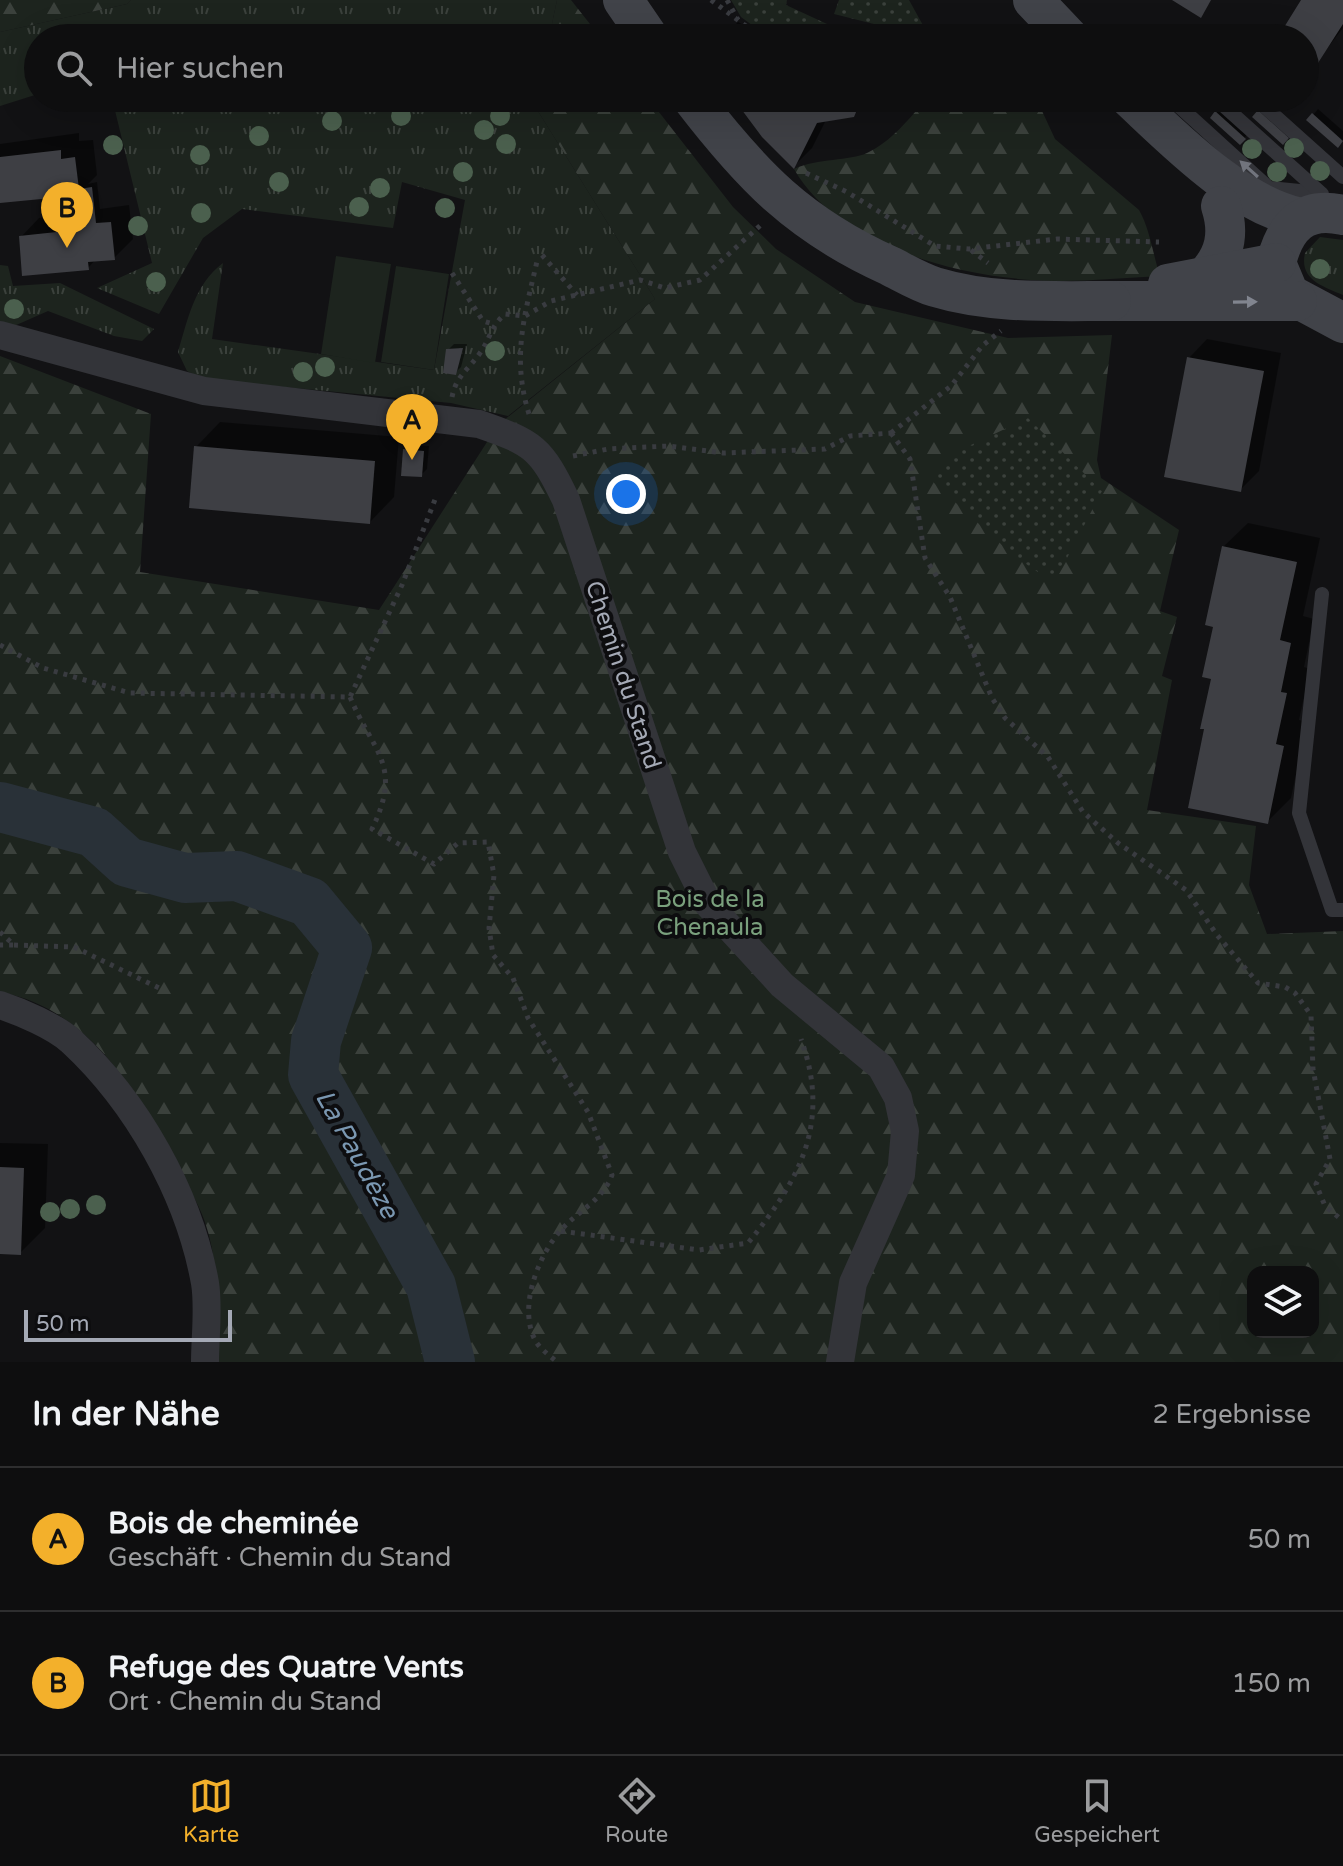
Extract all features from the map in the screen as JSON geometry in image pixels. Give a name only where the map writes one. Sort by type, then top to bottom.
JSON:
[{"type":"street","points":[[623,0],[639,24]]},
{"type":"street","points":[[1033,0],[1056,24]]},
{"type":"street","points":[[703,112],[748,168],[800,216],[853,250],[934,287],[1011,300],[1297,301]]},
{"type":"street","points":[[1145,112],[1187,152],[1277,213],[1310,225]]},
{"type":"street","points":[[1187,152],[1221,206],[1225,242],[1221,255],[1205,277]]},
{"type":"street","points":[[1221,206],[1310,225]]},
{"type":"street","points":[[1111,301],[1205,277],[1310,225]]},
{"type":"street","points":[[1310,225],[1283,287],[1297,301],[1343,323]]},
{"type":"street","points":[[0,335],[204,391],[479,424],[513,436],[545,457]]},
{"type":"street","name":"Chemin du Stand","points":[[545,457],[566,500],[682,852],[708,904],[782,985],[881,1067],[898,1098],[905,1131],[901,1175],[853,1283],[840,1362]]},
{"type":"street","points":[[0,1005],[68,1039],[121,1096],[172,1183],[194,1234],[206,1287],[205,1362]]},
{"type":"lane","points":[[1185,112],[1310,225]]},
{"type":"lane","points":[[1225,112],[1310,225]]},
{"type":"lane","points":[[1271,112],[1343,177]]},
{"type":"lane","points":[[1322,594],[1299,813],[1332,910],[1343,910]]},
{"type":"path","points":[[711,0],[742,24]]},
{"type":"path","points":[[727,0],[739,22]]},
{"type":"path","points":[[795,171],[809,174],[847,192],[935,246],[971,248],[1057,239],[1159,242]]},
{"type":"path","points":[[454,388],[461,372],[481,353],[493,324],[505,314],[525,316],[551,301],[640,280],[665,288],[700,280],[753,231]]},
{"type":"path","points":[[971,248],[993,266]]},
{"type":"path","points":[[577,295],[540,256],[518,351],[521,389],[545,457],[669,446],[723,453],[825,449],[850,436],[891,433],[951,386],[983,345],[1005,329]]},
{"type":"path","points":[[452,273],[483,321],[493,324]]},
{"type":"path","points":[[891,433],[910,459],[925,558],[950,597],[992,698],[1005,718],[1048,757],[1083,812],[1118,843],[1186,890],[1217,935],[1258,983],[1285,987],[1295,993],[1311,1015],[1313,1069],[1330,1159],[1316,1184],[1325,1206],[1343,1221]]},
{"type":"path","points":[[350,697],[402,585],[436,497]]},
{"type":"path","points":[[0,645],[43,668],[130,693],[350,697]]},
{"type":"path","points":[[350,697],[386,767],[385,803],[372,829],[434,864],[458,843],[488,842],[494,875],[489,928],[493,955],[513,978],[528,1018],[588,1112],[612,1175],[607,1189],[560,1231],[539,1269],[526,1313],[535,1342],[557,1362]]},
{"type":"path","points":[[0,932],[14,945]]},
{"type":"path","points":[[0,945],[74,947],[159,988]]},
{"type":"path","points":[[560,1231],[699,1250],[748,1243],[781,1202],[807,1148],[814,1110],[812,1069],[782,985]]},
{"type":"green space","points":[[0,0],[131,0],[127,4],[24,24],[24,27],[0,32]]},
{"type":"green space","points":[[131,0],[557,0],[552,24],[36,24],[127,4]]},
{"type":"green space","points":[[557,0],[571,0],[590,24],[552,24]]},
{"type":"green space","points":[[731,0],[787,0],[786,5],[827,24],[751,24],[741,17]]},
{"type":"green space","points":[[839,0],[909,0],[922,24],[874,24],[834,14]]},
{"type":"green space","points":[[24,27],[24,98],[0,106],[0,32]]},
{"type":"green space","points":[[115,112],[538,112],[655,299],[508,416],[451,403],[203,379],[187,371],[178,352],[199,292],[223,263],[212,339],[434,370],[465,200],[402,182],[393,228],[242,209],[203,238],[159,314],[97,288],[152,263]]},
{"type":"green space","name":"Bois de la Chenaula","points":[[538,112],[659,112],[733,207],[776,249],[855,302],[1008,338],[1112,335],[1097,460],[1101,478],[1179,530],[1160,611],[1177,617],[1162,676],[1172,680],[1147,810],[1256,826],[1249,885],[1267,934],[1343,931],[1343,1362],[218,1362],[216,1274],[205,1222],[143,1107],[106,1056],[84,1034],[59,1015],[31,1001],[0,992],[0,356],[151,414],[140,572],[379,610],[498,425],[655,299]]},
{"type":"green space","points":[[915,112],[1042,112],[1055,139],[1139,210],[1160,276],[1079,281],[1031,280],[965,271],[931,262],[866,235],[838,217],[813,195],[794,169],[867,153]]},
{"type":"green space","points":[[1320,237],[1343,240],[1343,295],[1314,281],[1306,270],[1305,253]]},
{"type":"green space","points":[[336,256],[391,264],[375,363],[321,354]]},
{"type":"green space","points":[[0,265],[8,266],[13,286],[60,283],[154,329],[142,341],[114,336],[48,311],[14,326],[0,324]]},
{"type":"green space","points":[[396,266],[449,274],[434,370],[381,362]]},
{"type":"green space","points":[[1028,418],[1102,491],[1054,583],[1013,555],[932,481],[954,453]]},
{"type":"building","points":[[1172,0],[1211,0],[1201,18]]},
{"type":"building","points":[[1301,0],[1343,0],[1343,24],[1319,61],[1319,24],[1286,24]]},
{"type":"building","points":[[743,112],[856,112],[854,117],[817,123],[794,169],[762,137]]},
{"type":"building","points":[[1216,112],[1246,139],[1240,145],[1210,118]]},
{"type":"building","points":[[1260,112],[1289,138],[1283,145],[1252,117]]},
{"type":"building","points":[[1312,113],[1343,141],[1338,148],[1306,120]]},
{"type":"building","points":[[61,150],[61,159],[75,157],[79,189],[92,187],[96,223],[111,222],[115,260],[88,262],[89,270],[22,276],[19,236],[66,231],[62,197],[0,203],[0,157]]},
{"type":"building","points":[[463,348],[456,375],[443,373],[446,349]]},
{"type":"building","points":[[1187,357],[1264,371],[1241,492],[1164,477]]},
{"type":"building","points":[[194,446],[375,461],[370,524],[189,508]]},
{"type":"building","points":[[403,449],[424,451],[422,477],[401,476]]},
{"type":"building","points":[[1222,546],[1297,562],[1280,640],[1291,643],[1281,692],[1287,693],[1276,744],[1284,746],[1268,824],[1188,808],[1211,679],[1202,677],[1213,627],[1205,625]]},
{"type":"building","points":[[0,1167],[24,1168],[21,1255],[0,1254]]},
{"type":"waterway","name":"La Paudèze","points":[[0,807],[94,832],[127,862],[185,878],[237,876],[309,902],[347,948],[316,1041],[313,1075],[431,1286],[450,1362]]},
{"type":"place","name":"Refuge des Quatre Vents","points":[[67,248]]},
{"type":"place","name":"Bois de cheminée","points":[[412,460]]}]
